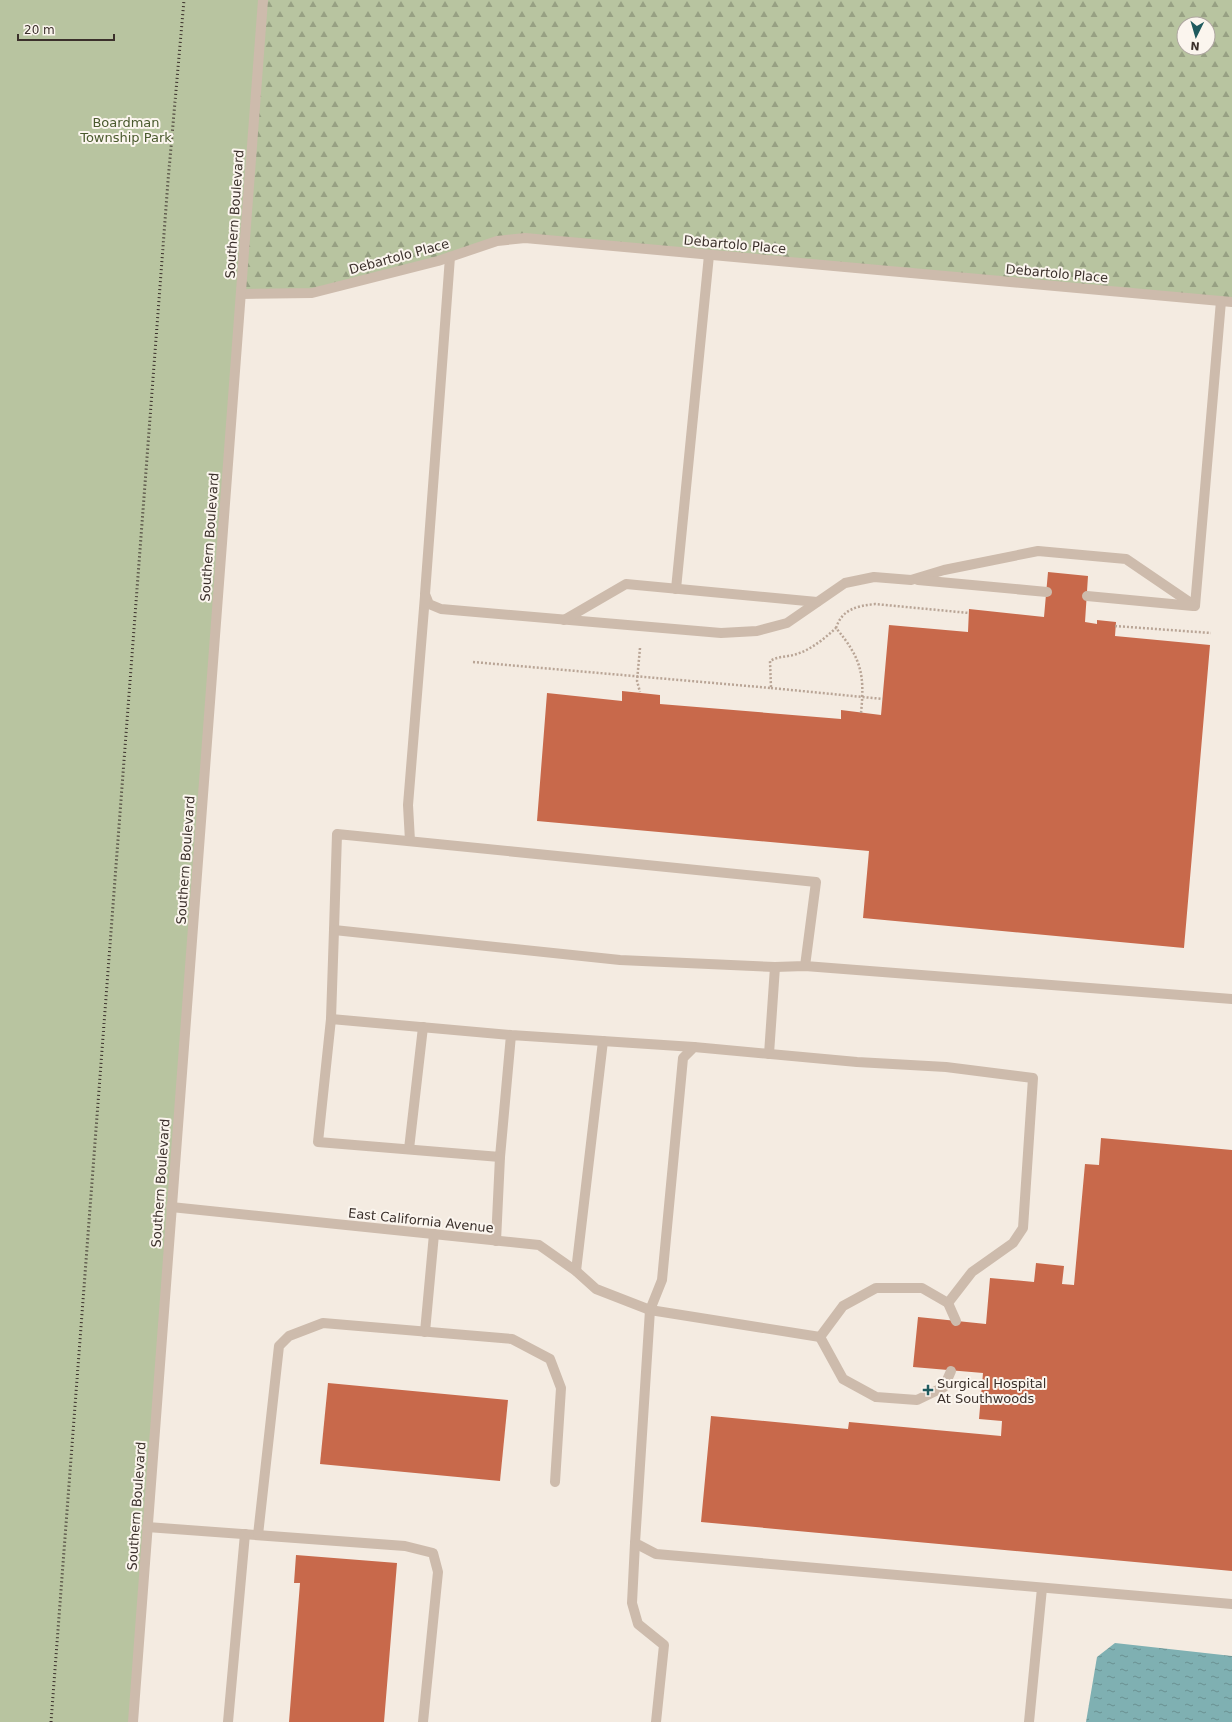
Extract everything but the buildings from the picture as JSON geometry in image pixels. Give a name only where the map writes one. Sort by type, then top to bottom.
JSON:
[{"type":"street","name":"Southern Boulevard","points":[[133,1722],[263,0]]},
{"type":"street","name":"Debartolo Place","points":[[241,294],[312,293],[450,257],[498,241],[525,238],[1232,302]]},
{"type":"street","points":[[676,589],[709,255]]},
{"type":"street","points":[[410,841],[408,805],[426,594],[450,257]]},
{"type":"street","points":[[1194,606],[1221,301]]},
{"type":"street","points":[[911,580],[944,570],[1038,551],[1126,559],[1194,606]]},
{"type":"street","points":[[426,594],[429,604],[441,610],[721,633],[758,631],[787,623],[845,583],[874,577],[1047,592]]},
{"type":"street","points":[[564,620],[626,584],[817,602]]},
{"type":"street","points":[[1087,596],[1194,606]]},
{"type":"street","points":[[500,1157],[318,1142],[331,1019],[337,834],[816,882],[806,966]]},
{"type":"street","points":[[334,930],[620,960],[775,968],[806,966],[1232,999]]},
{"type":"street","points":[[769,1054],[775,968]]},
{"type":"street","points":[[331,1019],[511,1035],[694,1047],[857,1062],[946,1067],[1033,1078],[1023,1228],[1013,1243],[972,1272],[948,1303]]},
{"type":"street","points":[[409,1149],[423,1027]]},
{"type":"street","points":[[496,1241],[500,1157],[511,1035]]},
{"type":"street","points":[[576,1271],[603,1041]]},
{"type":"street","points":[[656,1722],[664,1645],[638,1624],[632,1603],[634,1543],[650,1310],[662,1280],[683,1058],[694,1047]]},
{"type":"street","name":"East California Avenue","points":[[171,1207],[539,1245],[576,1271],[596,1289],[650,1310],[820,1337]]},
{"type":"street","points":[[425,1332],[434,1234]]},
{"type":"street","points":[[951,1371],[944,1387],[917,1400],[876,1397],[842,1379],[820,1337],[843,1306],[876,1288],[922,1288],[948,1303],[956,1321]]},
{"type":"street","points":[[258,1535],[280,1346],[289,1336],[324,1323],[512,1339],[550,1359],[561,1388],[555,1482]]},
{"type":"street","points":[[147,1527],[405,1546],[433,1552],[438,1572],[423,1722]]},
{"type":"street","points":[[228,1722],[245,1534]]},
{"type":"street","points":[[634,1543],[656,1554],[1232,1604]]},
{"type":"street","points":[[1029,1722],[1042,1588]]},
{"type":"path","points":[[771,688],[770,661],[775,658],[798,654],[809,648],[836,628],[839,619],[849,610],[864,605],[875,604],[969,613]]},
{"type":"path","points":[[1116,626],[1211,633]]},
{"type":"path","points":[[836,628],[857,658],[862,676],[863,697],[861,713]]},
{"type":"path","points":[[640,647],[638,677],[640,692]]},
{"type":"path","points":[[473,662],[882,699]]},
{"type":"green space","points":[[0,0],[1232,0],[1232,302],[525,238],[312,293],[241,294],[0,1722]]},
{"type":"green space","name":"Boardman Township Park","points":[[0,0],[263,0],[133,1722],[0,1722]]},
{"type":"water","points":[[1115,1643],[1232,1656],[1232,1722],[1086,1722],[1097,1657]]},
{"type":"railway","points":[[51,1722],[168,181],[184,0]]},
{"type":"place","name":"Surgical Hospital At Southwoods","points":[[928,1390]]}]
